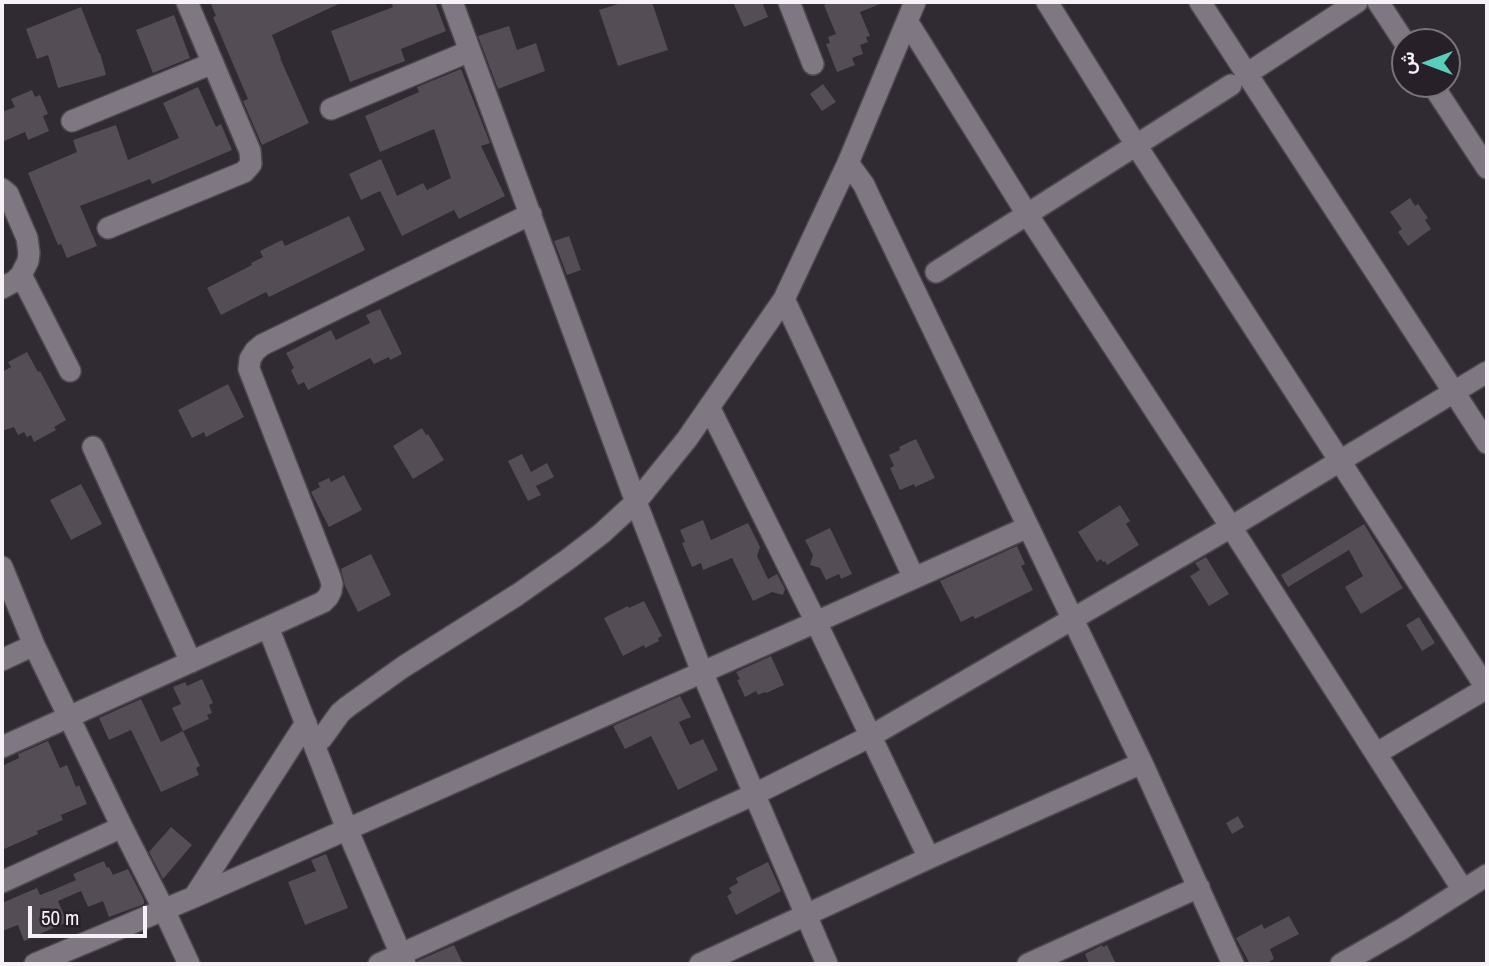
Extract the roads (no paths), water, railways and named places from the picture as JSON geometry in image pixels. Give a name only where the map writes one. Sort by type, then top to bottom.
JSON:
[{"type":"street","points":[[108,228],[244,172],[252,158],[187,2]]},
{"type":"street","points":[[452,2],[636,502],[702,672],[827,964]]},
{"type":"street","points":[[789,2],[813,64]]},
{"type":"street","points":[[1048,2],[1136,145],[1487,689],[1377,753]]},
{"type":"street","points":[[1200,2],[1239,79],[1487,443]]},
{"type":"street","points":[[936,272],[1357,2]]},
{"type":"street","points":[[1378,2],[1395,28]]},
{"type":"street","points":[[315,745],[347,707],[403,667],[517,595],[601,534],[636,502],[687,439],[784,299],[848,163],[911,11]]},
{"type":"street","points":[[911,11],[1027,214],[1463,890]]},
{"type":"street","points":[[331,109],[470,51]]},
{"type":"street","points":[[72,121],[213,63]]},
{"type":"street","points":[[1441,98],[1487,168]]},
{"type":"street","points":[[848,163],[867,191],[1142,763],[1233,964]]},
{"type":"street","points":[[2,189],[8,194],[29,245],[28,261],[21,275],[2,288]]},
{"type":"street","points":[[2,747],[268,628],[323,602],[328,597],[332,584],[249,369],[250,359],[262,345],[531,214]]},
{"type":"street","points":[[21,275],[70,371]]},
{"type":"street","points":[[784,299],[914,578]]},
{"type":"street","points":[[380,964],[402,960],[755,794],[871,736],[1231,527],[1487,372]]},
{"type":"street","points":[[709,407],[929,858]]},
{"type":"street","points":[[93,447],[191,662]]},
{"type":"street","points":[[36,964],[194,897],[1028,527]]},
{"type":"street","points":[[2,567],[34,645],[189,964]]},
{"type":"street","points":[[268,628],[402,960]]},
{"type":"street","points":[[2,660],[34,645]]},
{"type":"street","points":[[194,897],[306,723]]},
{"type":"street","points":[[700,964],[1142,763]]},
{"type":"street","points":[[2,882],[122,827]]},
{"type":"street","points":[[1341,964],[1487,875]]},
{"type":"street","points":[[1028,964],[1199,887]]}]
